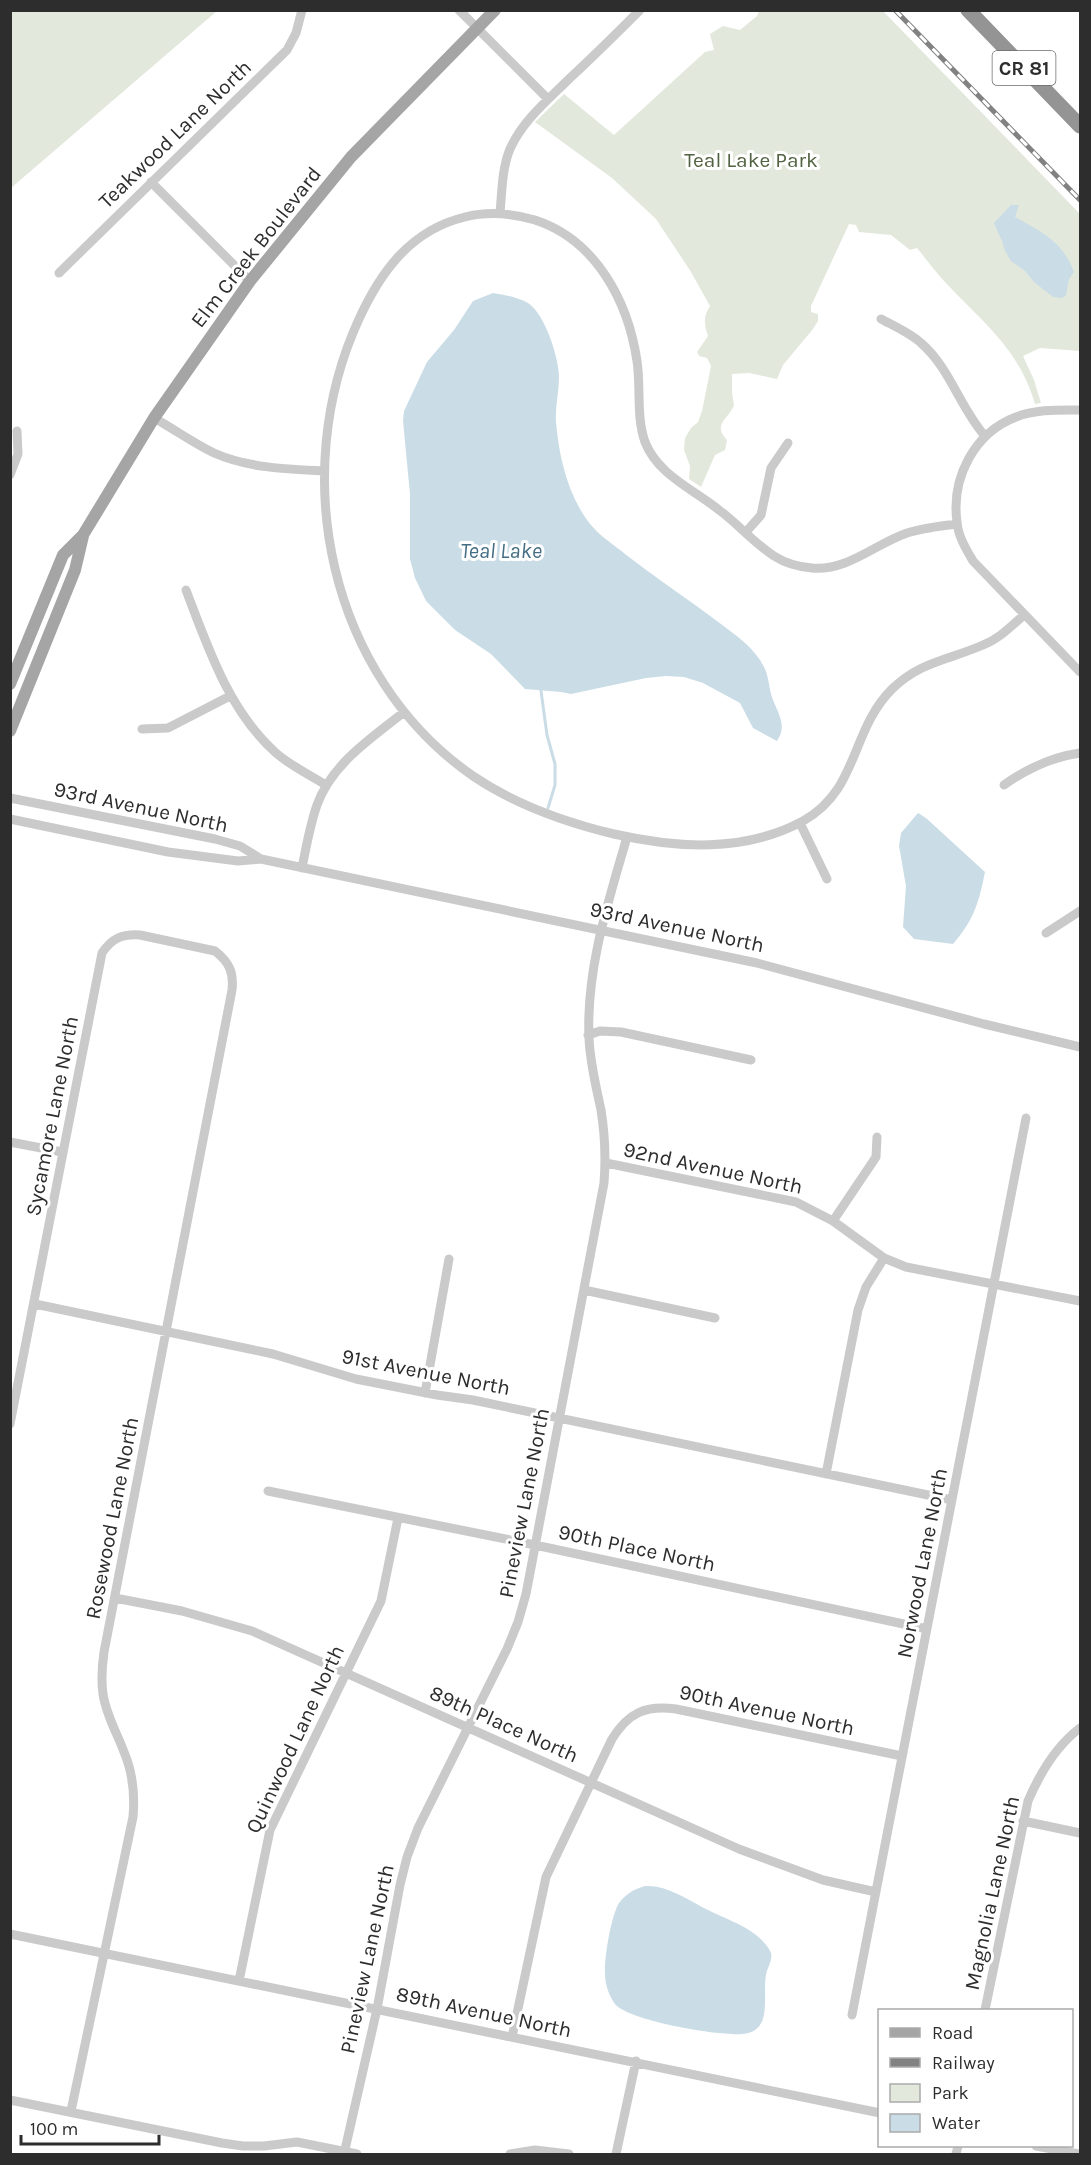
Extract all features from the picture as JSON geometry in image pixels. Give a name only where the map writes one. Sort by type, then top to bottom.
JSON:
[{"type":"highway","name":"CR 81","points":[[968,10],[1080,126]]},
{"type":"main road","name":"Elm Creek Boulevard","points":[[10,684],[63,555],[83,535],[154,417],[250,281],[351,157],[495,10]]},
{"type":"main road","name":"Elm Creek Boulevard","points":[[10,731],[75,570],[83,535]]},
{"type":"street","name":"Teakwood Lane North","points":[[58,273],[287,50],[296,33],[302,10]]},
{"type":"street","points":[[459,10],[548,99]]},
{"type":"street","points":[[500,213],[504,169],[509,151],[527,121],[640,10]]},
{"type":"street","points":[[151,182],[250,281]]},
{"type":"street","points":[[957,524],[905,533],[843,564],[826,568],[801,566],[776,557],[716,507],[664,470],[647,447],[642,432],[638,364],[632,336],[623,309],[598,264],[565,234],[544,224],[500,213],[464,217],[431,230],[416,239],[391,263],[366,305],[341,364],[329,414],[323,471],[330,548],[338,585],[367,657],[404,712],[447,755],[470,774],[521,804],[574,824],[627,837],[692,846],[752,839],[800,823],[820,810],[833,797],[844,781],[868,721],[880,702],[895,686],[932,662],[983,646],[1023,615]]},
{"type":"street","points":[[881,319],[921,343],[935,357],[965,409],[985,436]]},
{"type":"street","points":[[1080,410],[1026,414],[1003,423],[985,436],[971,453],[959,480],[956,498],[957,524],[963,544],[973,561],[1080,672]]},
{"type":"street","points":[[154,417],[215,453],[239,462],[263,467],[323,471]]},
{"type":"street","points":[[10,475],[18,454],[17,431]]},
{"type":"street","points":[[746,532],[761,515],[771,468],[788,443]]},
{"type":"street","points":[[186,590],[230,696],[256,733],[278,754],[326,785]]},
{"type":"street","points":[[142,729],[168,728],[230,696]]},
{"type":"street","points":[[302,867],[312,822],[326,785],[352,754],[404,712]]},
{"type":"street","points":[[1004,785],[1032,766],[1080,753]]},
{"type":"street","name":"93rd Avenue North","points":[[10,798],[215,839],[240,846],[261,859]]},
{"type":"street","name":"93rd Avenue North","points":[[10,819],[168,852],[238,861],[261,859],[601,929],[757,963],[984,1024],[1080,1047]]},
{"type":"street","points":[[800,823],[827,879]]},
{"type":"street","name":"Pineview Lane North","points":[[344,2153],[407,1857],[418,1828],[518,1622],[526,1594],[602,1200],[606,1163],[605,1144],[588,1035],[592,974],[601,929],[627,837]]},
{"type":"street","points":[[1046,933],[1080,911]]},
{"type":"street","name":"Sycamore Lane North","points":[[10,1424],[102,953],[117,937],[128,935],[140,935],[198,947]]},
{"type":"street","name":"Rosewood Lane North","points":[[71,2111],[134,1806],[134,1790],[128,1764],[108,1715],[103,1695],[104,1652],[232,981],[231,970],[224,959],[215,951],[198,947]]},
{"type":"street","points":[[588,1035],[600,1031],[621,1032],[751,1060]]},
{"type":"street","name":"Norwood Lane North","points":[[852,2015],[1026,1118]]},
{"type":"street","points":[[833,1221],[876,1158],[877,1137]]},
{"type":"street","points":[[10,1142],[62,1152]]},
{"type":"street","name":"92nd Avenue North","points":[[606,1163],[796,1202],[833,1221],[884,1258],[906,1267],[1080,1301]]},
{"type":"street","points":[[826,1474],[861,1301],[869,1282],[884,1258]]},
{"type":"street","points":[[425,1393],[449,1259]]},
{"type":"street","points":[[584,1290],[715,1318]]},
{"type":"street","name":"91st Avenue North","points":[[35,1304],[293,1359],[356,1379],[560,1417],[952,1500]]},
{"type":"street","name":"90th Place North","points":[[268,1491],[535,1545],[927,1629]]},
{"type":"street","name":"Quinwood Lane North","points":[[239,1981],[270,1830],[381,1601],[398,1518]]},
{"type":"street","name":"89th Place North","points":[[115,1598],[182,1611],[268,1637],[739,1850],[823,1880],[876,1892]]},
{"type":"street","name":"90th Avenue North","points":[[512,2037],[546,1877],[612,1739],[627,1720],[649,1708],[663,1707],[902,1756]]},
{"type":"street","name":"Magnolia Lane North","points":[[985,2009],[1028,1801],[1045,1767],[1065,1742],[1080,1728]]},
{"type":"street","points":[[1023,1821],[1080,1833]]},
{"type":"street","name":"89th Avenue North","points":[[10,1934],[878,2112]]},
{"type":"street","points":[[616,2154],[636,2061]]},
{"type":"street","points":[[10,2100],[222,2143],[264,2146],[297,2142],[357,2154]]},
{"type":"street","points":[[1046,2147],[1079,2154]]},
{"type":"street","points":[[510,2154],[535,2150],[569,2154]]},
{"type":"green space","points":[[11,10],[217,10],[217,11],[11,188]]},
{"type":"green space","name":"Teal Lake Park","points":[[759,11],[883,11],[1080,214],[1080,351],[1040,348],[1023,356],[1041,403],[1035,404],[1019,367],[997,336],[944,281],[917,248],[910,250],[891,235],[859,232],[856,225],[849,224],[811,306],[811,312],[818,314],[818,321],[813,329],[783,365],[777,379],[749,373],[732,374],[734,406],[721,427],[727,440],[725,450],[715,455],[701,487],[689,479],[690,466],[684,450],[685,438],[698,422],[702,411],[711,366],[707,358],[699,356],[697,352],[708,336],[705,321],[710,306],[656,219],[612,178],[535,122],[564,94],[614,135],[705,52],[714,50],[710,34],[723,26],[740,30],[757,16]]},
{"type":"water","points":[[1011,205],[1019,205],[1015,217],[1058,245],[1069,262],[1074,272],[1069,279],[1066,295],[1062,298],[1053,297],[1034,282],[1025,271],[1011,261],[1005,251],[994,223]]},
{"type":"water","name":"Teal Lake","points":[[493,293],[528,303],[540,317],[550,337],[554,348],[559,383],[557,435],[566,476],[583,514],[607,540],[733,633],[757,655],[766,673],[781,720],[780,736],[777,741],[753,728],[740,703],[703,683],[684,677],[646,678],[571,694],[525,689],[491,654],[455,630],[426,601],[415,578],[410,559],[410,494],[404,411],[427,362],[454,330],[473,301]]},
{"type":"water","points":[[918,813],[985,872],[975,910],[953,944],[914,939],[903,927],[906,886],[899,846],[901,833]]},
{"type":"water","points":[[645,1886],[658,1887],[678,1894],[745,1928],[767,1946],[771,1958],[766,1975],[763,2020],[759,2027],[752,2032],[742,2034],[695,2030],[638,2016],[615,2004],[609,1994],[605,1978],[611,1927],[619,1903],[630,1892]]},
{"type":"waterway","points":[[541,691],[547,735],[555,764],[555,785],[548,808]]},
{"type":"railway","points":[[895,10],[1080,200]]}]
